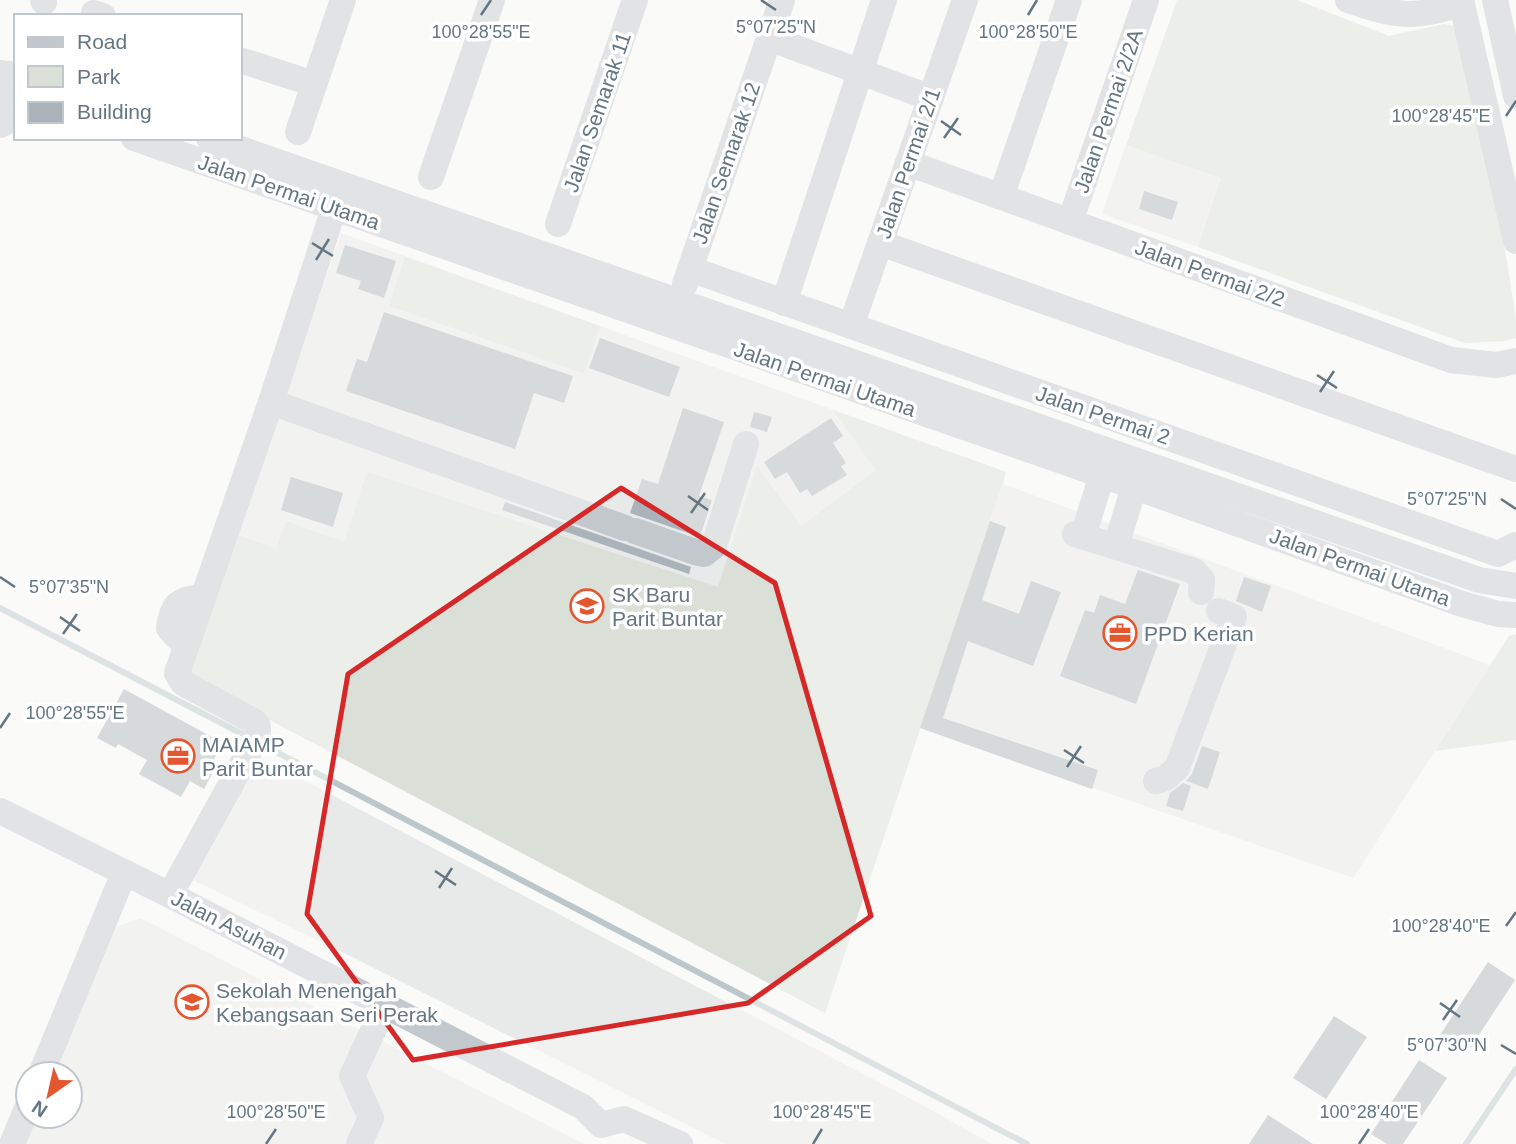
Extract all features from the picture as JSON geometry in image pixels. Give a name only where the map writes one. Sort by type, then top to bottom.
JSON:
[{"type":"street","points":[[298,132],[343,0]]},
{"type":"street","points":[[431,177],[492,0]]},
{"type":"street","name":"Jalan Semarak 11","points":[[558,224],[635,0]]},
{"type":"street","name":"Jalan Semarak 12","points":[[674,313],[782,0]]},
{"type":"street","points":[[784,303],[884,0]]},
{"type":"street","name":"Jalan Permai 2/1","points":[[851,326],[965,0]]},
{"type":"street","points":[[1001,197],[1069,0]]},
{"type":"street","name":"Jalan Permai 2/2A","points":[[1070,222],[1146,0]]},
{"type":"street","points":[[1348,0],[1381,11],[1408,15],[1434,13],[1461,1],[1516,241]]},
{"type":"street","points":[[1495,0],[1516,96]]},
{"type":"street","points":[[769,38],[931,98]]},
{"type":"street","points":[[242,61],[314,84]]},
{"type":"street","name":"Jalan Permai Utama","points":[[141,140],[338,196],[1152,484],[1462,604],[1498,614],[1516,615]]},
{"type":"street","name":"Jalan Permai Utama","points":[[213,140],[338,196]]},
{"type":"street","name":"Jalan Permai 2/2","points":[[908,163],[1451,360],[1496,365],[1516,361]]},
{"type":"street","points":[[170,895],[256,740],[258,726],[253,721],[183,683],[177,673],[271,402],[338,196]]},
{"type":"street","points":[[880,243],[1516,469]]},
{"type":"street","name":"Jalan Permai 2","points":[[690,269],[1498,554],[1516,545]]},
{"type":"street","name":"Jalan Permai Utama","points":[[674,313],[1102,475],[1152,484],[1479,580],[1516,586]]},
{"type":"street","points":[[271,402],[704,554],[714,546],[746,444]]},
{"type":"street","points":[[1116,546],[1176,440]]},
{"type":"street","points":[[1102,475],[1079,535],[1194,571],[1202,580],[1201,592]]},
{"type":"street","points":[[1156,781],[1173,774],[1182,756],[1234,617],[1219,611]]},
{"type":"street","name":"Jalan Asuhan","points":[[0,811],[583,1107],[601,1135]]},
{"type":"street","points":[[47,1060],[124,873]]},
{"type":"street","points":[[359,1144],[371,1118],[352,1076],[385,1005]]},
{"type":"street","points":[[601,1135],[624,1119],[680,1144]]},
{"type":"highlighted area","points":[[621,488],[775,583],[871,916],[748,1003],[413,1060],[307,914],[348,674]]},
{"type":"shaded area","points":[[1126,145],[1221,178],[1198,247],[1102,214]]},
{"type":"shaded area","name":"SK Baru Parit Buntar","points":[[341,233],[1006,472],[1003,484],[1490,665],[1353,878],[920,728],[825,1013],[237,535]]},
{"type":"shaded area","points":[[256,755],[992,1144],[725,1144],[187,877]]},
{"type":"shaded area","name":"Sekolah Menengah Kebangsaan Seri Perak","points":[[140,918],[584,1144],[25,1144],[30,1130],[84,1130],[84,1060],[57,1060],[107,931]]},
{"type":"green space","points":[[1177,0],[1297,0],[1389,36],[1444,24],[1457,26],[1506,256],[1516,319],[1516,338],[1465,343],[1198,247],[1221,178],[1126,145]]},
{"type":"green space","points":[[405,257],[600,326],[584,373],[389,306]]},
{"type":"green space","name":"SK Baru Parit Buntar","points":[[833,410],[1006,472],[825,1013],[188,677],[237,535],[276,549],[286,521],[344,542],[367,472],[718,587],[757,466],[801,526],[876,470]]},
{"type":"green space","points":[[1516,634],[1516,740],[1435,751],[1509,636]]},
{"type":"building","points":[[1144,191],[1178,202],[1172,220],[1139,209]]},
{"type":"building","points":[[345,245],[396,261],[384,298],[358,289],[361,281],[336,273]]},
{"type":"building","points":[[384,312],[573,376],[564,403],[534,393],[515,449],[346,391],[357,359],[367,362]]},
{"type":"building","points":[[600,338],[680,367],[669,397],[589,368]]},
{"type":"building","points":[[683,408],[724,422],[699,496],[712,500],[700,537],[630,513],[642,479],[658,484]]},
{"type":"building","points":[[754,412],[772,417],[767,432],[750,427]]},
{"type":"building","points":[[831,418],[843,436],[833,443],[846,463],[841,466],[847,475],[812,496],[807,489],[800,493],[787,472],[775,479],[764,462]]},
{"type":"building","points":[[291,477],[343,493],[333,527],[281,510]]},
{"type":"building","points":[[505,502],[691,567],[689,574],[502,510]]},
{"type":"building","points":[[990,521],[1006,527],[982,600],[1019,614],[1031,581],[1061,592],[1033,666],[968,641],[943,718],[1098,770],[1092,789],[920,728]]},
{"type":"building","name":"PPD Kerian","points":[[1138,570],[1180,584],[1136,704],[1060,676],[1085,610],[1094,613],[1100,595],[1125,604]]},
{"type":"building","points":[[1244,577],[1271,586],[1262,612],[1236,601]]},
{"type":"building","name":"MAIAMP Parit Buntar","points":[[124,689],[223,743],[211,765],[215,768],[204,789],[190,781],[181,797],[139,774],[147,760],[118,744],[116,748],[97,738]]},
{"type":"building","points":[[1202,746],[1220,752],[1208,789],[1186,781],[1192,774]]},
{"type":"building","points":[[1183,783],[1191,786],[1183,811],[1166,806],[1170,793]]},
{"type":"building","points":[[1488,962],[1515,980],[1467,1053],[1440,1035]]},
{"type":"building","points":[[1334,1016],[1367,1037],[1326,1099],[1293,1078]]},
{"type":"building","points":[[1419,1060],[1447,1078],[1403,1144],[1387,1144],[1371,1134]]},
{"type":"building","points":[[1268,1115],[1313,1144],[1249,1144]]},
{"type":"waterway","points":[[0,608],[250,738]]},
{"type":"waterway","points":[[259,743],[1027,1144]]},
{"type":"waterway","points":[[1466,1144],[1516,1069]]},
{"type":"place","name":"SK Baru Parit Buntar","points":[[587,606]]},
{"type":"place","name":"PPD Kerian","points":[[1120,633]]},
{"type":"place","name":"MAIAMP Parit Buntar","points":[[178,756]]},
{"type":"place","name":"Sekolah Menengah Kebangsaan Seri Perak","points":[[192,1002]]}]
